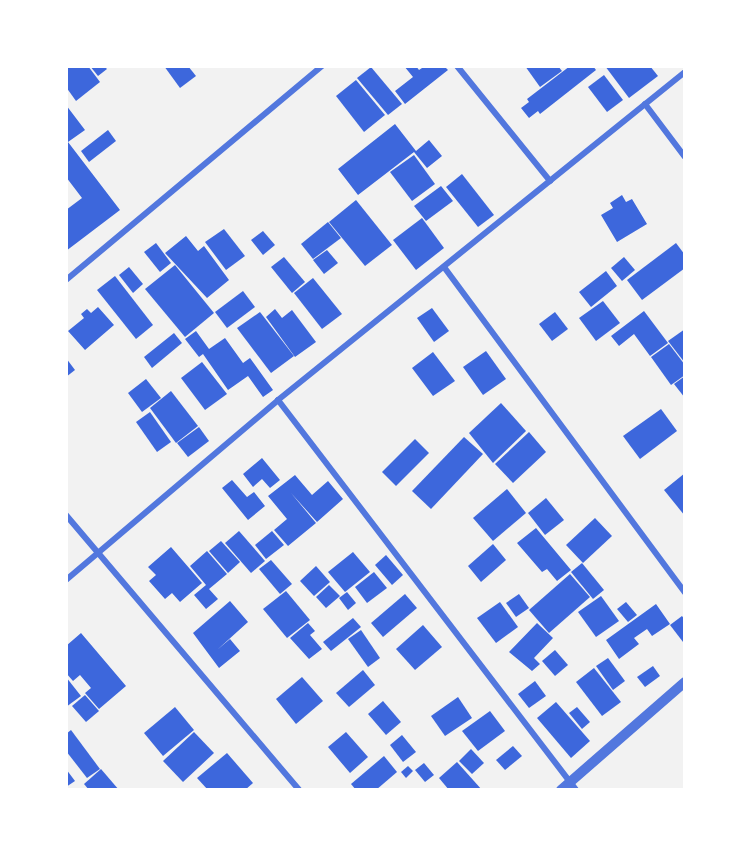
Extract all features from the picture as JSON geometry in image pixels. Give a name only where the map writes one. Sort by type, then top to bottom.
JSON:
[{"type":"street","points":[[66,280],[322,66]]},
{"type":"street","points":[[457,66],[550,181]]},
{"type":"street","points":[[66,580],[278,400],[685,72]]},
{"type":"street","points":[[645,104],[685,157]]},
{"type":"street","points":[[444,267],[685,593]]},
{"type":"street","points":[[278,400],[573,787]]},
{"type":"street","points":[[66,514],[299,790]]},
{"type":"street","points":[[561,790],[573,787],[685,682]]},
{"type":"building","points":[[66,66],[88,66],[100,82],[76,101],[66,87]]},
{"type":"building","points":[[90,66],[104,66],[107,69],[98,76]]},
{"type":"building","points":[[164,66],[188,66],[196,76],[180,88]]},
{"type":"building","points":[[404,66],[416,66],[419,70],[425,66],[444,66],[448,70],[405,104],[395,91],[413,77]]},
{"type":"building","points":[[525,66],[558,66],[562,71],[540,87]]},
{"type":"building","points":[[570,66],[593,66],[596,70],[540,114],[538,111],[529,118],[521,108],[529,102],[527,99]]},
{"type":"building","points":[[605,66],[650,66],[658,76],[629,98]]},
{"type":"building","points":[[371,67],[402,104],[388,115],[357,78]]},
{"type":"building","points":[[604,75],[623,100],[607,112],[588,87]]},
{"type":"building","points":[[356,80],[385,115],[364,132],[336,96]]},
{"type":"building","points":[[66,105],[85,130],[68,142],[120,210],[66,251],[66,210],[82,198],[66,177]]},
{"type":"building","points":[[395,124],[416,151],[429,140],[442,156],[427,168],[414,152],[358,195],[338,169]]},
{"type":"building","points":[[108,130],[116,141],[89,162],[81,151]]},
{"type":"building","points":[[414,155],[435,184],[412,201],[390,172]]},
{"type":"building","points":[[462,174],[494,215],[478,227],[446,187]]},
{"type":"building","points":[[441,186],[453,201],[426,221],[414,206]]},
{"type":"building","points":[[622,195],[626,202],[632,199],[647,224],[617,242],[601,215],[613,208],[610,203]]},
{"type":"building","points":[[356,200],[392,245],[365,266],[329,222]]},
{"type":"building","points":[[422,218],[444,248],[416,270],[393,240]]},
{"type":"building","points":[[328,222],[341,238],[313,259],[301,244]]},
{"type":"building","points":[[224,229],[245,256],[226,270],[205,242]]},
{"type":"building","points":[[263,231],[275,245],[263,255],[251,240]]},
{"type":"building","points":[[186,236],[198,251],[204,246],[229,280],[207,298],[165,253]]},
{"type":"building","points":[[156,243],[171,263],[160,272],[144,252]]},
{"type":"building","points":[[676,243],[685,255],[685,268],[642,300],[627,280]]},
{"type":"building","points":[[327,250],[338,263],[324,274],[313,260]]},
{"type":"building","points":[[284,257],[305,282],[292,293],[271,267]]},
{"type":"building","points":[[624,257],[635,270],[622,281],[611,268]]},
{"type":"building","points":[[175,265],[214,313],[185,337],[145,289]]},
{"type":"building","points":[[129,267],[143,284],[133,293],[119,275]]},
{"type":"building","points":[[606,271],[617,286],[591,307],[579,292]]},
{"type":"building","points":[[115,276],[153,325],[136,339],[97,290]]},
{"type":"building","points":[[313,278],[342,314],[322,329],[294,293]]},
{"type":"building","points":[[243,291],[255,307],[227,328],[215,312]]},
{"type":"building","points":[[603,301],[620,323],[596,341],[579,318]]},
{"type":"building","points":[[98,307],[114,325],[85,350],[68,331],[84,318],[81,314],[87,309],[91,313]]},
{"type":"building","points":[[432,308],[449,331],[434,342],[417,318]]},
{"type":"building","points":[[275,309],[282,318],[292,310],[316,342],[295,357],[266,317]]},
{"type":"building","points":[[644,311],[668,343],[650,356],[634,334],[619,346],[611,336]]},
{"type":"building","points":[[260,312],[294,356],[271,373],[237,328]]},
{"type":"building","points":[[555,312],[568,329],[552,341],[539,324]]},
{"type":"building","points":[[685,329],[685,363],[668,341]]},
{"type":"building","points":[[196,331],[209,349],[225,338],[243,363],[250,358],[273,390],[263,397],[248,376],[228,390],[203,354],[199,357],[185,339]]},
{"type":"building","points":[[174,333],[182,343],[152,368],[144,357]]},
{"type":"building","points":[[669,344],[685,365],[685,375],[671,385],[651,357]]},
{"type":"building","points":[[486,351],[506,379],[483,395],[463,367]]},
{"type":"building","points":[[433,352],[455,381],[433,396],[412,368]]},
{"type":"building","points":[[66,358],[75,370],[66,377]]},
{"type":"building","points":[[202,362],[227,394],[205,410],[181,378]]},
{"type":"building","points":[[685,376],[685,398],[674,384]]},
{"type":"building","points":[[146,379],[161,398],[142,412],[128,393]]},
{"type":"building","points":[[171,391],[198,426],[176,443],[150,408]]},
{"type":"building","points":[[501,403],[526,431],[493,463],[469,433]]},
{"type":"building","points":[[661,409],[677,431],[640,459],[623,436]]},
{"type":"building","points":[[150,412],[171,442],[157,452],[136,422]]},
{"type":"building","points":[[199,427],[209,441],[188,457],[177,443]]},
{"type":"building","points":[[529,432],[546,452],[513,483],[495,464]]},
{"type":"building","points":[[464,437],[483,454],[431,509],[412,491]]},
{"type":"building","points":[[415,439],[429,453],[396,486],[382,472]]},
{"type":"building","points":[[262,458],[280,480],[270,488],[262,479],[253,487],[243,474]]},
{"type":"building","points":[[685,473],[685,516],[664,490]]},
{"type":"building","points":[[295,475],[312,495],[328,481],[343,499],[317,522],[291,493],[316,523],[288,546],[274,530],[287,519],[268,496]]},
{"type":"building","points":[[232,480],[247,497],[254,492],[265,506],[248,520],[222,488]]},
{"type":"building","points":[[507,489],[526,513],[493,541],[473,518]]},
{"type":"building","points":[[546,498],[564,520],[545,535],[528,513]]},
{"type":"building","points":[[595,518],[612,536],[583,563],[566,545]]},
{"type":"building","points":[[536,528],[571,570],[557,581],[547,569],[542,572],[517,543]]},
{"type":"building","points":[[239,531],[265,561],[251,573],[225,543]]},
{"type":"building","points":[[272,531],[284,545],[266,559],[255,545]]},
{"type":"building","points":[[221,541],[240,562],[228,573],[209,551]]},
{"type":"building","points":[[493,544],[506,560],[481,582],[468,566]]},
{"type":"building","points":[[171,547],[202,583],[180,602],[172,593],[165,599],[149,581],[156,575],[148,567]]},
{"type":"building","points":[[207,551],[227,574],[209,589],[218,599],[206,609],[194,595],[206,585],[190,566]]},
{"type":"building","points":[[353,552],[370,572],[345,592],[328,572]]},
{"type":"building","points":[[386,555],[403,575],[392,585],[375,565]]},
{"type":"building","points":[[271,560],[292,584],[280,594],[259,569]]},
{"type":"building","points":[[582,563],[604,590],[593,599],[571,572]]},
{"type":"building","points":[[316,566],[330,582],[314,596],[300,581]]},
{"type":"building","points":[[374,572],[387,588],[367,603],[355,587]]},
{"type":"building","points":[[570,574],[590,597],[549,633],[529,610]]},
{"type":"building","points":[[329,585],[340,596],[326,608],[316,597]]},
{"type":"building","points":[[286,591],[310,620],[287,638],[263,609]]},
{"type":"building","points":[[347,592],[356,603],[348,610],[339,598]]},
{"type":"building","points":[[405,594],[417,608],[383,637],[371,623]]},
{"type":"building","points":[[519,594],[529,608],[516,617],[506,603]]},
{"type":"building","points":[[601,596],[619,621],[596,637],[578,612]]},
{"type":"building","points":[[230,601],[248,622],[217,650],[230,639],[240,651],[219,668],[193,633]]},
{"type":"building","points":[[500,602],[518,627],[496,643],[477,618]]},
{"type":"building","points":[[626,602],[637,615],[628,622],[617,609]]},
{"type":"building","points":[[656,604],[670,624],[652,636],[647,629],[634,638],[639,644],[619,659],[606,640]]},
{"type":"building","points":[[682,616],[685,620],[683,642],[670,625]]},
{"type":"building","points":[[353,618],[361,627],[331,651],[323,642]]},
{"type":"building","points":[[308,623],[315,631],[310,635],[322,649],[309,659],[290,638]]},
{"type":"building","points":[[537,623],[553,638],[534,658],[540,664],[532,671],[509,652]]},
{"type":"building","points":[[423,625],[442,647],[415,670],[396,649]]},
{"type":"building","points":[[361,630],[380,658],[368,667],[348,639]]},
{"type":"building","points":[[81,633],[126,686],[99,709],[85,693],[91,688],[80,675],[73,681],[66,673],[66,646]]},
{"type":"building","points":[[555,650],[568,665],[555,676],[542,661]]},
{"type":"building","points":[[608,658],[625,681],[613,690],[596,666]]},
{"type":"building","points":[[653,666],[660,676],[645,687],[637,677]]},
{"type":"building","points":[[594,668],[621,702],[602,716],[576,682]]},
{"type":"building","points":[[363,670],[375,685],[349,707],[336,693]]},
{"type":"building","points":[[66,677],[81,696],[66,707]]},
{"type":"building","points":[[302,677],[323,701],[296,724],[276,699]]},
{"type":"building","points":[[535,681],[546,696],[529,708],[518,694]]},
{"type":"building","points":[[85,695],[99,711],[86,722],[72,706]]},
{"type":"building","points":[[458,697],[472,718],[445,736],[431,716]]},
{"type":"building","points":[[383,701],[401,722],[386,735],[368,714]]},
{"type":"building","points":[[556,702],[590,741],[571,758],[537,718]]},
{"type":"building","points":[[175,707],[194,730],[163,756],[144,733]]},
{"type":"building","points":[[577,707],[590,722],[582,729],[569,713]]},
{"type":"building","points":[[490,711],[505,731],[478,751],[462,731]]},
{"type":"building","points":[[71,730],[100,769],[87,778],[66,751],[66,734]]},
{"type":"building","points":[[194,732],[214,753],[183,782],[163,761]]},
{"type":"building","points":[[346,732],[368,757],[350,773],[328,747]]},
{"type":"building","points":[[402,735],[416,752],[403,762],[390,745]]},
{"type":"building","points":[[513,746],[522,756],[505,770],[496,760]]},
{"type":"building","points":[[471,749],[484,763],[472,774],[459,761]]},
{"type":"building","points":[[227,753],[253,783],[245,790],[208,790],[197,778]]},
{"type":"building","points":[[384,756],[397,772],[376,790],[356,790],[351,784]]},
{"type":"building","points":[[457,762],[482,790],[449,790],[439,778]]},
{"type":"building","points":[[424,763],[434,775],[425,782],[415,770]]},
{"type":"building","points":[[408,766],[413,771],[406,778],[401,772]]},
{"type":"building","points":[[66,769],[75,781],[66,787]]},
{"type":"building","points":[[101,769],[119,790],[89,790],[84,784]]}]
